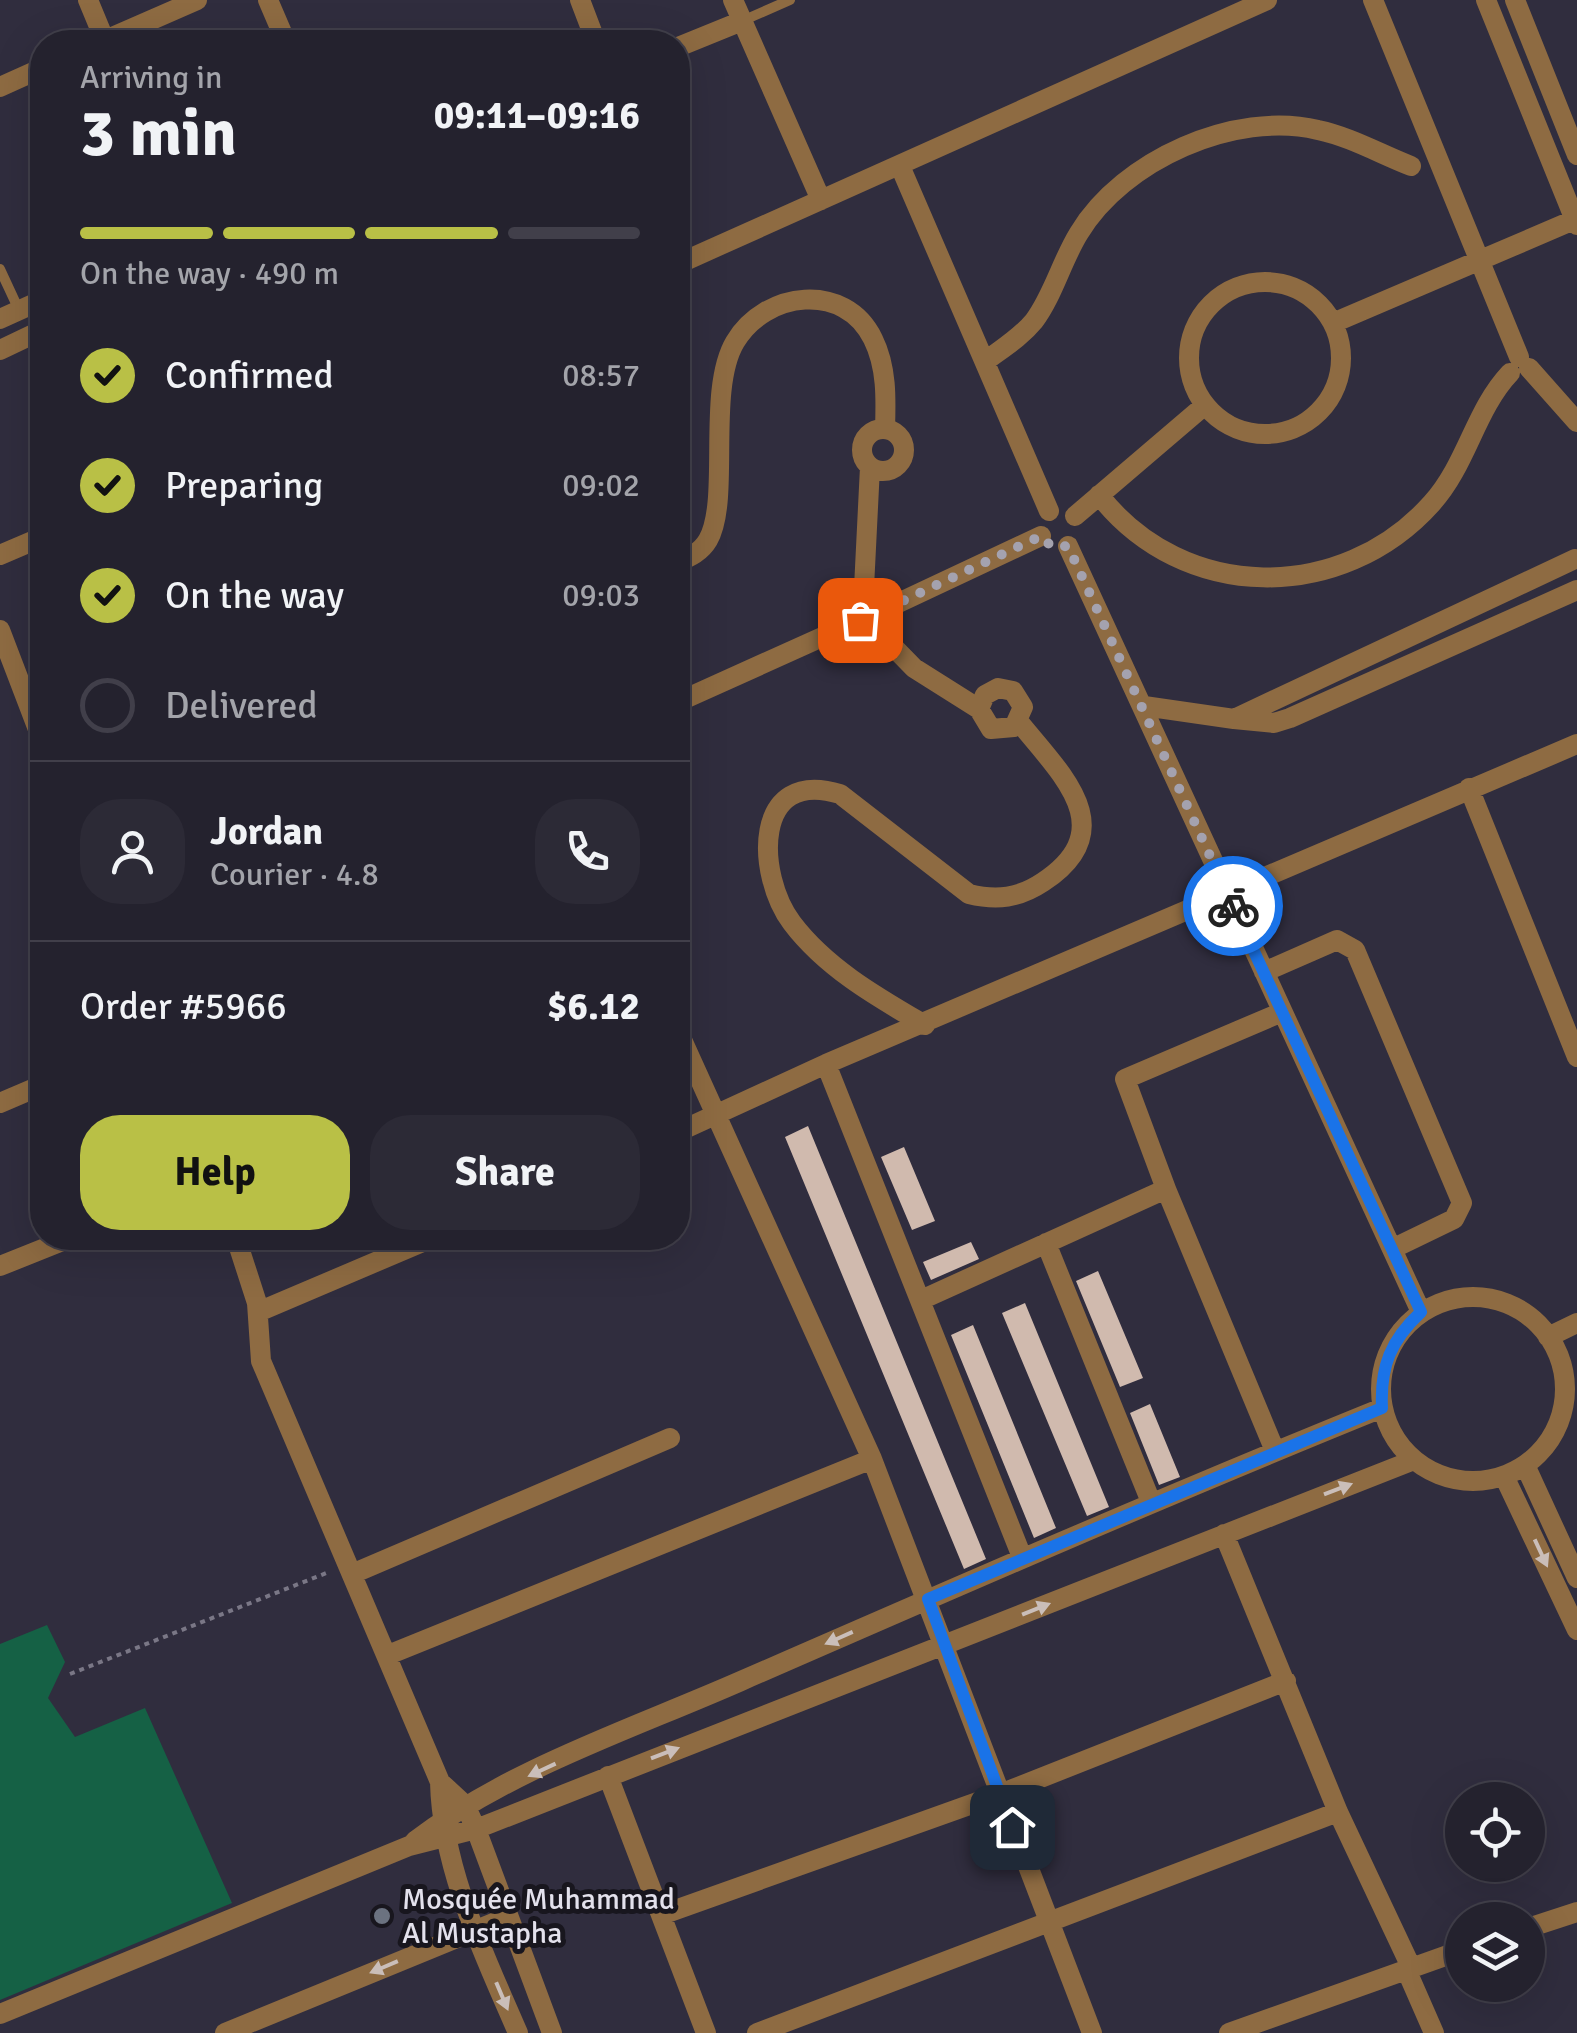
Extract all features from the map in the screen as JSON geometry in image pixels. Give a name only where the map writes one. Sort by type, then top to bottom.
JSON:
[{"type":"street","points":[[88,0],[99,30]]},
{"type":"street","points":[[130,30],[197,0]]},
{"type":"street","points":[[268,0],[281,30]]},
{"type":"street","points":[[580,0],[591,30]]},
{"type":"street","points":[[733,0],[821,200]]},
{"type":"street","points":[[690,259],[1267,0]]},
{"type":"street","points":[[1373,0],[1426,119],[1519,366],[1577,422]]},
{"type":"street","points":[[1333,323],[1576,222],[1486,0]]},
{"type":"street","points":[[1515,0],[1577,155]]},
{"type":"street","points":[[690,43],[742,22]]},
{"type":"street","points":[[0,87],[30,73]]},
{"type":"street","points":[[987,360],[1038,315],[1094,210],[1127,180],[1161,159],[1236,132],[1282,125],[1339,135],[1411,166]]},
{"type":"street","points":[[900,166],[1049,511]]},
{"type":"street","points":[[1257,282],[1288,284],[1314,299],[1333,323],[1342,354],[1340,375],[1326,404],[1311,420],[1282,433],[1260,434],[1230,426],[1205,405],[1192,378],[1190,348],[1200,319],[1220,296],[1257,282]]},
{"type":"street","points":[[690,555],[701,549],[712,530],[717,434],[730,354],[740,335],[766,312],[810,298],[839,304],[858,316],[880,354],[885,430]]},
{"type":"street","points":[[9,314],[30,328]]},
{"type":"street","points":[[0,350],[30,336]]},
{"type":"street","points":[[1099,496],[1128,529],[1167,554],[1206,569],[1266,580],[1332,570],[1389,542],[1435,500],[1457,470],[1496,389],[1519,366]]},
{"type":"street","points":[[1075,516],[1205,405]]},
{"type":"street","points":[[870,467],[890,470],[903,456],[900,439],[885,430],[874,431],[864,441],[862,454],[870,467],[868,616],[914,668],[979,709],[985,725],[998,732],[1019,722]]},
{"type":"street","points":[[1067,510],[1075,516],[1079,532],[1068,546],[1052,547],[1041,536],[1039,526],[1049,511],[1067,510]]},
{"type":"street","points":[[690,697],[1041,536]]},
{"type":"street","points":[[0,555],[30,542]]},
{"type":"street","points":[[1068,546],[1421,1312]]},
{"type":"street","points":[[1234,719],[1576,560]]},
{"type":"street","points":[[1144,706],[1274,723],[1577,590]]},
{"type":"street","points":[[1428,628],[1439,652]]},
{"type":"street","points":[[0,630],[30,709]]},
{"type":"street","points":[[1401,641],[1412,664]]},
{"type":"street","points":[[925,1025],[871,994],[822,956],[794,925],[773,880],[774,813],[782,798],[796,792],[818,789],[840,794],[969,894],[995,898],[1023,893],[1068,862],[1080,846],[1083,828],[1073,790],[1019,722],[1021,700],[1006,688],[988,692],[979,709]]},
{"type":"street","points":[[690,1127],[826,1064],[1577,744]]},
{"type":"street","points":[[1470,788],[1577,1057]]},
{"type":"street","points":[[1264,972],[1337,940],[1356,950],[1462,1203],[1454,1219],[1392,1249]]},
{"type":"street","points":[[1276,1451],[1166,1188],[1125,1079],[1282,1012]]},
{"type":"street","points":[[690,1056],[872,1459],[1092,2033]]},
{"type":"street","points":[[826,1064],[1022,1557]]},
{"type":"street","points":[[0,1103],[30,1090]]},
{"type":"street","points":[[921,1300],[1166,1188]]},
{"type":"street","points":[[1046,1243],[1151,1502]]},
{"type":"street","points":[[0,1266],[40,1250]]},
{"type":"street","points":[[240,1250],[258,1312],[261,1361],[440,1782],[444,1830],[473,1929],[518,2033]]},
{"type":"street","points":[[258,1312],[404,1250]]},
{"type":"street","points":[[1476,1296],[1504,1302],[1528,1316],[1548,1337],[1570,1377],[1556,1427],[1525,1464],[1504,1476],[1457,1480],[1414,1460],[1393,1436],[1382,1408],[1381,1380],[1387,1354],[1401,1330],[1421,1312],[1447,1300],[1476,1296]]},
{"type":"street","points":[[1548,1337],[1577,1323]]},
{"type":"street","points":[[444,1830],[465,1805],[1022,1557],[1382,1408]]},
{"type":"street","points":[[350,1570],[670,1438]]},
{"type":"street","points":[[388,1656],[872,1459]]},
{"type":"street","points":[[0,2014],[444,1830],[476,1829],[1414,1460]]},
{"type":"street","points":[[1525,1464],[1577,1578]]},
{"type":"street","points":[[1504,1476],[1577,1630]]},
{"type":"street","points":[[1224,1534],[1434,2033]]},
{"type":"street","points":[[664,1914],[1000,1794],[1286,1681]]},
{"type":"street","points":[[608,1776],[664,1914],[706,2033]]},
{"type":"street","points":[[440,1782],[465,1805],[476,1829],[552,2033]]},
{"type":"street","points":[[757,2033],[1338,1812]]},
{"type":"street","points":[[1545,1922],[1577,1912]]},
{"type":"street","points":[[226,2033],[508,1916]]},
{"type":"street","points":[[1229,2033],[1445,1956]]},
{"type":"lane","points":[[742,22],[790,0]]},
{"type":"lane","points":[[0,269],[9,314]]},
{"type":"path","points":[[70,1674],[350,1570]]},
{"type":"green space","points":[[47,1625],[65,1662],[48,1698],[75,1737],[145,1708],[232,1903],[0,2000],[0,1644]]},
{"type":"building","points":[[808,1126],[986,1559],[964,1569],[785,1137]]},
{"type":"building","points":[[904,1147],[935,1221],[912,1230],[881,1157]]},
{"type":"building","points":[[971,1242],[979,1259],[931,1280],[923,1262]]},
{"type":"building","points":[[1098,1271],[1143,1378],[1120,1387],[1076,1281]]},
{"type":"building","points":[[1025,1303],[1109,1507],[1087,1516],[1002,1313]]},
{"type":"building","points":[[973,1325],[1056,1528],[1034,1538],[951,1335]]},
{"type":"building","points":[[1150,1404],[1180,1477],[1159,1485],[1130,1413]]},
{"type":"way so far","points":[[860,620],[871,624],[877,613],[1041,536],[1052,547],[1068,546],[1233,906]]},
{"type":"place","name":"Mosquée Muhammad Al Mustapha","points":[[382,1916]]},
{"type":"route","points":[[1012,1827],[928,1599],[1382,1408],[1381,1380],[1387,1354],[1401,1330],[1421,1312],[1233,906]]}]
